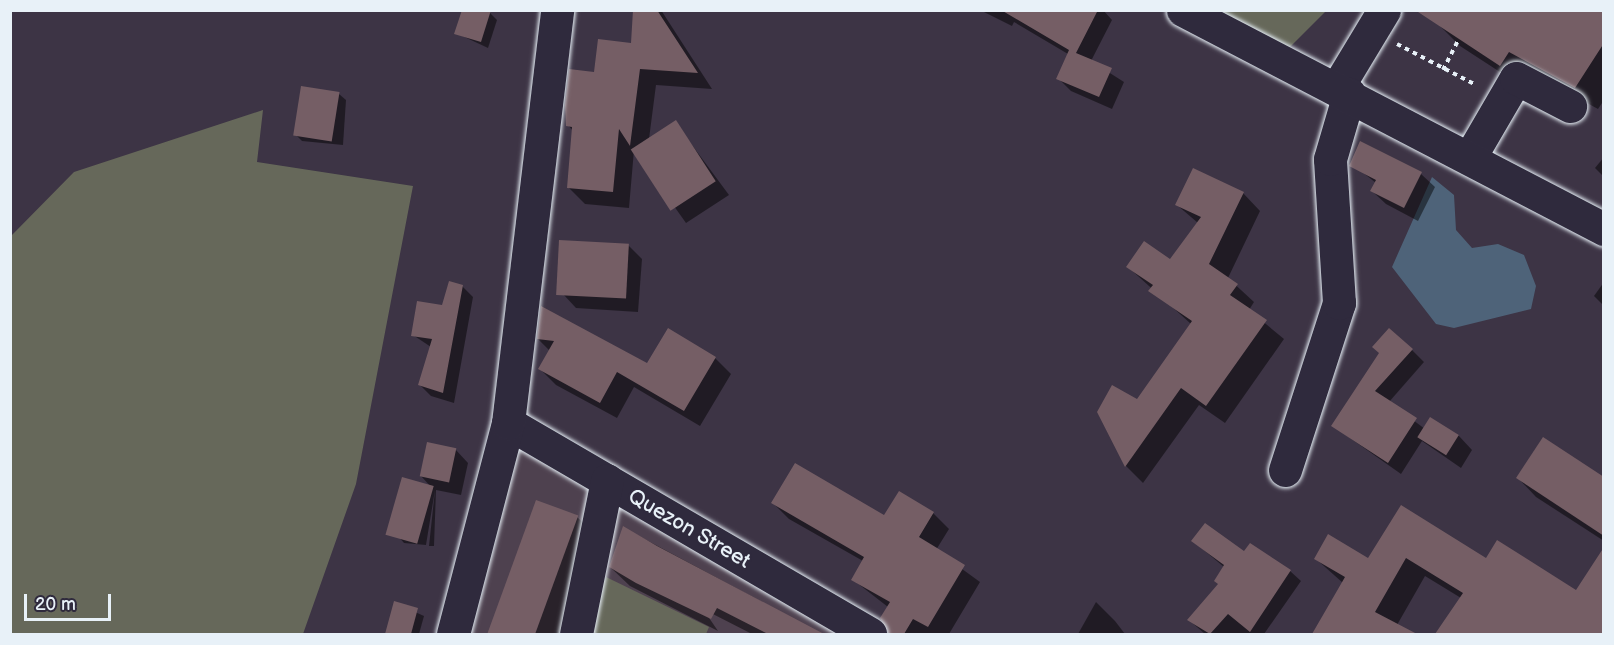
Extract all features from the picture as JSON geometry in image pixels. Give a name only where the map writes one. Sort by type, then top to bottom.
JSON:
[{"type":"street","points":[[453,634],[508,423],[558,10]]},
{"type":"street","points":[[1183,10],[1470,157],[1604,229]]},
{"type":"street","points":[[1285,470],[1339,303],[1330,159],[1343,91],[1377,20]]},
{"type":"street","points":[[1470,157],[1516,78],[1569,106]]},
{"type":"street","name":"Quezon Street","points":[[508,423],[870,634]]},
{"type":"street","points":[[576,634],[607,480]]},
{"type":"path","points":[[1377,20],[1443,70],[1503,99]]},
{"type":"path","points":[[1443,70],[1460,39]]},
{"type":"shaded area","points":[[518,448],[851,634],[458,634]]},
{"type":"green space","points":[[1193,11],[1326,11],[1281,56]]},
{"type":"green space","points":[[263,110],[257,162],[413,186],[356,484],[303,634],[11,634],[11,236],[74,172]]},
{"type":"green space","points":[[606,577],[709,627],[706,634],[598,634],[581,627]]},
{"type":"water","points":[[1432,177],[1454,195],[1456,230],[1472,248],[1498,244],[1524,255],[1536,286],[1531,309],[1454,328],[1436,324],[1392,267]]},
{"type":"building","points":[[462,10],[491,10],[481,42],[454,34]]},
{"type":"building","points":[[633,10],[657,10],[698,73],[640,69],[630,146],[619,129],[613,192],[567,188],[572,127],[566,126],[565,105],[569,69],[594,72],[598,39],[631,43]]},
{"type":"building","points":[[1001,10],[1098,10],[1076,53],[1112,68],[1099,97],[1056,79],[1069,50]]},
{"type":"building","points":[[1415,10],[1604,10],[1604,43],[1575,88],[1509,52],[1500,66]]},
{"type":"building","points":[[301,86],[340,92],[332,141],[293,135]]},
{"type":"building","points":[[676,120],[716,181],[670,211],[631,149]]},
{"type":"building","points":[[1360,141],[1422,172],[1404,208],[1370,191],[1376,180],[1349,166]]},
{"type":"building","points":[[1193,168],[1244,192],[1209,264],[1238,284],[1230,295],[1267,320],[1206,406],[1181,388],[1125,467],[1097,412],[1112,385],[1137,399],[1192,321],[1148,291],[1153,285],[1126,267],[1144,241],[1170,259],[1201,217],[1175,205]]},
{"type":"building","points":[[559,240],[629,244],[626,299],[556,295]]},
{"type":"building","points":[[449,281],[463,285],[443,393],[418,385],[432,339],[411,336],[417,301],[442,305]]},
{"type":"building","points":[[541,306],[647,363],[668,328],[716,357],[684,411],[617,372],[600,403],[538,369],[554,341],[537,339]]},
{"type":"building","points":[[1389,328],[1413,349],[1375,391],[1417,418],[1388,463],[1331,426],[1379,353],[1372,347]]},
{"type":"building","points":[[1430,417],[1459,435],[1446,455],[1417,437]]},
{"type":"building","points":[[1543,437],[1604,477],[1604,536],[1516,478]]},
{"type":"building","points":[[427,442],[456,448],[449,482],[420,476]]},
{"type":"building","points":[[795,463],[884,515],[899,491],[934,512],[919,537],[965,565],[928,627],[913,619],[904,634],[889,634],[880,618],[890,602],[851,580],[864,557],[771,503]]},
{"type":"building","points":[[402,477],[434,486],[417,544],[385,535]]},
{"type":"building","points":[[536,500],[578,515],[535,634],[487,633]]},
{"type":"building","points":[[1401,505],[1486,558],[1497,540],[1576,590],[1604,547],[1604,634],[1435,634],[1463,593],[1406,558],[1375,612],[1417,634],[1312,634],[1345,577],[1314,559],[1328,534],[1368,558]]},
{"type":"building","points":[[1205,523],[1244,551],[1250,543],[1291,570],[1250,632],[1228,614],[1210,634],[1187,620],[1218,584],[1214,581],[1224,565],[1191,541]]},
{"type":"building","points":[[623,526],[824,634],[768,634],[717,608],[711,619],[636,583],[609,567]]},
{"type":"building","points":[[394,601],[418,608],[411,634],[385,634]]}]
